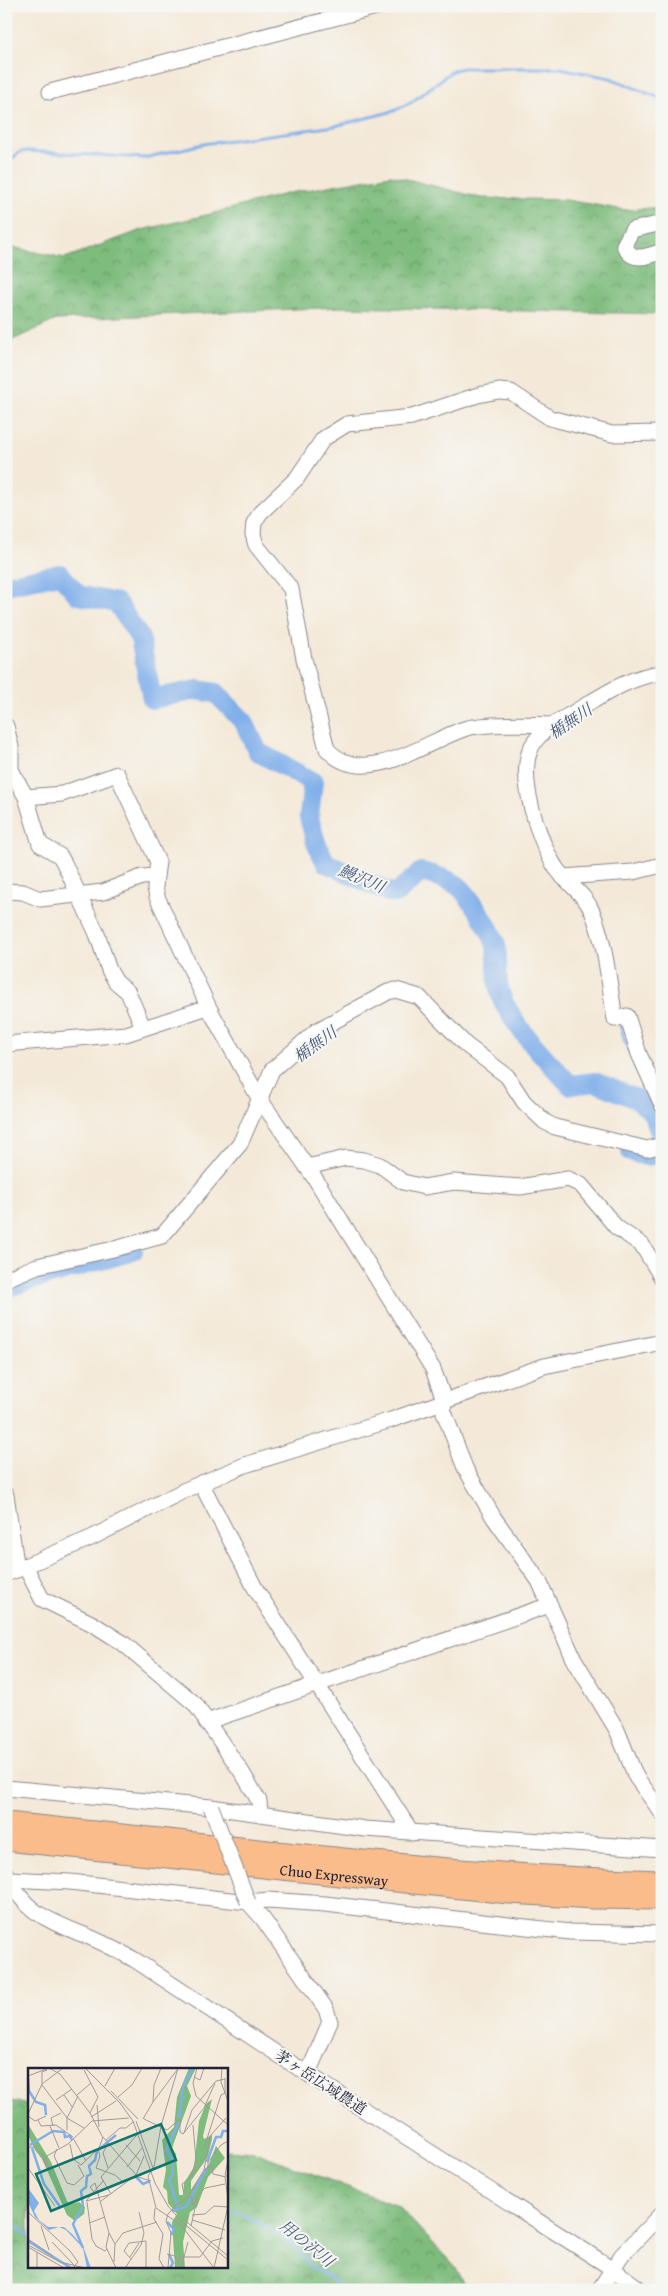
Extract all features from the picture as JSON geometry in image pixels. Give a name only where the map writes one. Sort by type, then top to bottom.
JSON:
[{"type":"highway","name":"Chuo Expressway","points":[[6,1823],[415,1866],[595,1880],[662,1881]]},
{"type":"highway","name":"Chuo Expressway","points":[[6,1840],[509,1893],[594,1898],[662,1899]]},
{"type":"street","points":[[50,92],[380,6]]},
{"type":"street","points":[[662,224],[632,230],[624,245],[627,252],[634,257],[644,258],[662,251]]},
{"type":"street","points":[[552,725],[466,728],[411,754],[359,766],[346,763],[334,756],[328,749],[306,668],[291,589],[256,545],[253,534],[254,524],[260,513],[297,478],[323,439],[347,424],[412,417],[478,395],[499,391],[511,392],[538,412],[550,418],[612,434],[662,432]]},
{"type":"street","points":[[662,672],[644,676],[611,690],[552,725],[538,738],[527,760],[530,803],[547,853],[563,877],[588,902],[605,956],[618,1018],[627,1016],[639,1054],[662,1105]]},
{"type":"street","points":[[6,726],[11,747],[9,770],[26,797],[40,844],[60,856],[97,934],[110,970],[116,982],[128,992],[143,1028]]},
{"type":"street","points":[[26,797],[62,794],[117,774],[158,862],[155,888],[157,897],[210,1010],[259,1098],[307,1167],[433,1369],[444,1401],[444,1412],[465,1468],[494,1518],[539,1581],[574,1659],[617,1730],[636,1777],[662,1813]]},
{"type":"street","points":[[563,877],[633,872],[662,865]]},
{"type":"street","points":[[6,891],[23,892],[40,899],[103,892],[142,877],[156,876]]},
{"type":"street","points":[[6,1279],[37,1266],[162,1236],[240,1144],[272,1070],[316,1031],[388,992],[396,990],[419,997],[466,1045],[507,1076],[524,1102],[545,1122],[555,1127],[647,1149],[662,1145]]},
{"type":"street","points":[[6,1044],[102,1038],[126,1034],[205,1008],[210,1010]]},
{"type":"street","points":[[307,1167],[346,1158],[364,1160],[380,1165],[403,1182],[424,1187],[454,1182],[520,1187],[568,1179],[581,1185],[616,1227],[642,1245],[662,1278]]},
{"type":"street","points":[[16,1570],[90,1538],[201,1483],[245,1465],[391,1420],[544,1366],[662,1342]]},
{"type":"street","points":[[201,1483],[255,1588],[412,1832]]},
{"type":"street","points":[[6,1495],[16,1570],[42,1599],[93,1624],[123,1643],[195,1704],[244,1774],[259,1801],[260,1814]]},
{"type":"street","points":[[206,1722],[550,1605]]},
{"type":"street","points":[[6,1788],[211,1807],[365,1829],[662,1848]]},
{"type":"street","points":[[211,1807],[248,1902],[263,1919],[326,2009],[330,2022],[308,2073]]},
{"type":"street","points":[[8,1876],[248,1902],[268,1900],[325,1904],[570,1932],[662,1934]]},
{"type":"street","name":"茅ヶ岳広域農道","points":[[8,1876],[25,1904],[36,1914],[48,1921],[107,1944],[136,1960],[613,2269],[641,2290]]},
{"type":"street","points":[[599,2290],[621,2256],[662,2213]]},
{"type":"green space","points":[[391,175],[481,198],[566,200],[625,210],[662,207],[662,314],[342,307],[157,315],[56,320],[6,343],[6,246],[65,258],[142,230],[289,193]]},
{"type":"green space","points":[[6,2100],[28,2105],[28,2268],[228,2268],[228,2150],[255,2152],[398,2206],[456,2268],[468,2290],[6,2290]]},
{"type":"waterway","points":[[6,163],[20,152],[28,151],[144,158],[203,144],[335,126],[394,111],[412,102],[452,71],[462,68],[560,68],[610,78],[662,99]]},
{"type":"waterway","name":"鰻沢川","points":[[6,585],[60,574],[78,595],[117,603],[140,638],[152,699],[197,690],[216,693],[244,722],[258,752],[313,782],[309,817],[316,843],[326,863],[388,892],[397,893],[421,872],[444,879],[462,889],[494,940],[497,953],[499,990],[511,1016],[527,1037],[570,1085],[595,1082],[637,1099],[652,1112],[662,1137]]},
{"type":"waterway","name":"楯無川","points":[[620,1022],[624,1039],[632,1056]]},
{"type":"waterway","name":"楯無川","points":[[631,1152],[647,1156],[662,1153]]},
{"type":"waterway","name":"楯無川","points":[[6,1290],[11,1286],[133,1251]]},
{"type":"waterway","name":"用の沢川","points":[[228,2208],[274,2231],[293,2245],[310,2266],[336,2282],[341,2290]]},
{"type":"waterway","name":"用の沢川","points":[[6,2220],[28,2234]]}]
